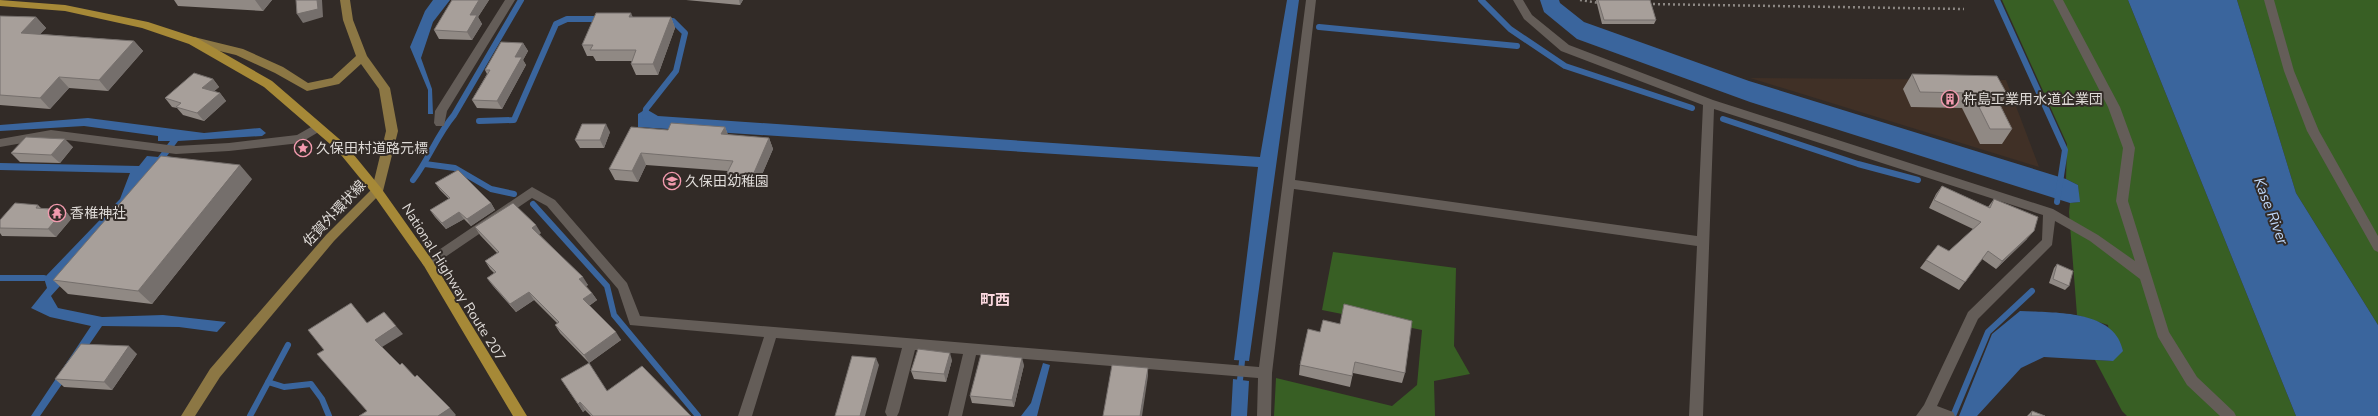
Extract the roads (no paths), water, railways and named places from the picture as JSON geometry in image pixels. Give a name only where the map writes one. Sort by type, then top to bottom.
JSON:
[{"type":"highway","name":"National Highway Route 207","points":[[0,4],[65,8],[144,25],[193,41],[268,84],[345,151],[377,191],[428,263],[520,416]]},
{"type":"main road","name":"佐賀外環状線","points":[[188,416],[215,372],[330,238],[377,191],[392,131],[384,88],[362,57],[348,20],[345,0]]},
{"type":"main road","points":[[193,41],[239,52],[279,70],[307,87],[335,81],[362,57]]},
{"type":"street","points":[[440,123],[441,111],[510,0]]},
{"type":"street","points":[[1264,416],[1265,373],[1311,0]]},
{"type":"street","points":[[1518,0],[1528,17],[1565,48],[1709,103],[2049,212],[2094,238],[2145,276]]},
{"type":"street","points":[[2058,0],[2114,107],[2129,148],[2122,201],[2163,333],[2192,381],[2229,416]]},
{"type":"street","points":[[2269,0],[2289,71],[2313,131],[2378,247]]},
{"type":"street","points":[[1696,416],[1709,103]]},
{"type":"street","points":[[0,143],[51,134],[176,150],[229,147],[300,139],[318,127]]},
{"type":"street","points":[[1288,184],[1703,242]]},
{"type":"street","points":[[428,263],[532,192],[551,203],[623,287],[635,321],[772,331],[970,350],[1265,373]]},
{"type":"street","points":[[1947,416],[1926,412],[1973,316],[2048,242],[2049,212]]},
{"type":"street","points":[[745,416],[772,331]]},
{"type":"street","points":[[892,412],[910,344]]},
{"type":"street","points":[[955,416],[970,350]]},
{"type":"water","points":[[433,0],[450,0],[433,22],[421,58],[432,89],[433,114],[428,114],[428,90],[410,47],[425,11]]},
{"type":"water","points":[[1287,0],[1299,0],[1249,361],[1234,360],[1258,167],[638,127],[638,114],[646,109],[658,116],[1260,157]]},
{"type":"water","points":[[1540,0],[1559,0],[1560,3],[1584,22],[1749,81],[2066,179],[2078,185],[2080,202],[2070,203],[1750,102],[1577,39],[1544,12]]},
{"type":"water","name":"Kase River","points":[[2128,0],[2237,0],[2296,193],[2378,325],[2378,416],[2296,416]]},
{"type":"water","points":[[88,118],[204,133],[260,128],[266,133],[262,136],[178,141],[167,156],[175,158],[51,296],[58,308],[102,317],[163,315],[226,322],[217,332],[179,327],[102,326],[40,416],[31,416],[91,326],[50,317],[31,308],[47,288],[44,278],[120,199],[130,173],[0,170],[0,163],[139,166],[147,156],[158,157],[170,141],[158,141],[158,136],[84,126],[0,131],[0,125]]},
{"type":"water","points":[[2020,311],[2065,313],[2096,320],[2108,327],[2118,337],[2123,351],[2113,361],[2044,357],[2021,368],[1977,416],[1959,416],[1992,334]]},
{"type":"water","points":[[1043,363],[1050,365],[1037,416],[1021,416],[1031,403]]},
{"type":"water","points":[[1233,379],[1249,381],[1247,416],[1231,416]]},
{"type":"waterway","points":[[413,180],[454,115],[521,0]]},
{"type":"waterway","points":[[1481,0],[1510,29],[1565,66],[1692,108]]},
{"type":"waterway","points":[[1997,0],[2065,150],[2057,202]]},
{"type":"waterway","points":[[479,121],[514,120],[556,24],[567,19],[601,19]]},
{"type":"waterway","points":[[645,116],[646,109],[676,71],[685,33],[673,21],[666,21]]},
{"type":"waterway","points":[[1319,27],[1517,46]]},
{"type":"waterway","points":[[1723,119],[1858,164],[1918,180]]},
{"type":"waterway","points":[[425,164],[455,168],[491,189],[514,194]]},
{"type":"waterway","points":[[533,204],[607,286],[614,315],[698,416]]},
{"type":"waterway","points":[[0,278],[44,278]]},
{"type":"waterway","points":[[1953,416],[1988,332],[2032,291]]},
{"type":"waterway","points":[[268,382],[288,345]]},
{"type":"waterway","points":[[1240,380],[1242,361]]},
{"type":"waterway","points":[[250,416],[268,382]]},
{"type":"waterway","points":[[268,382],[284,387],[311,384],[322,399],[329,416]]},
{"type":"place","name":"杵島工業用水道企業団","points":[[1950,99]]},
{"type":"place","name":"久保田村道路元標","points":[[303,148]]},
{"type":"place","name":"久保田幼稚園","points":[[672,181]]},
{"type":"place","name":"香椎神社","points":[[57,213]]},
{"type":"district","name":"町西","points":[[995,300]]}]
